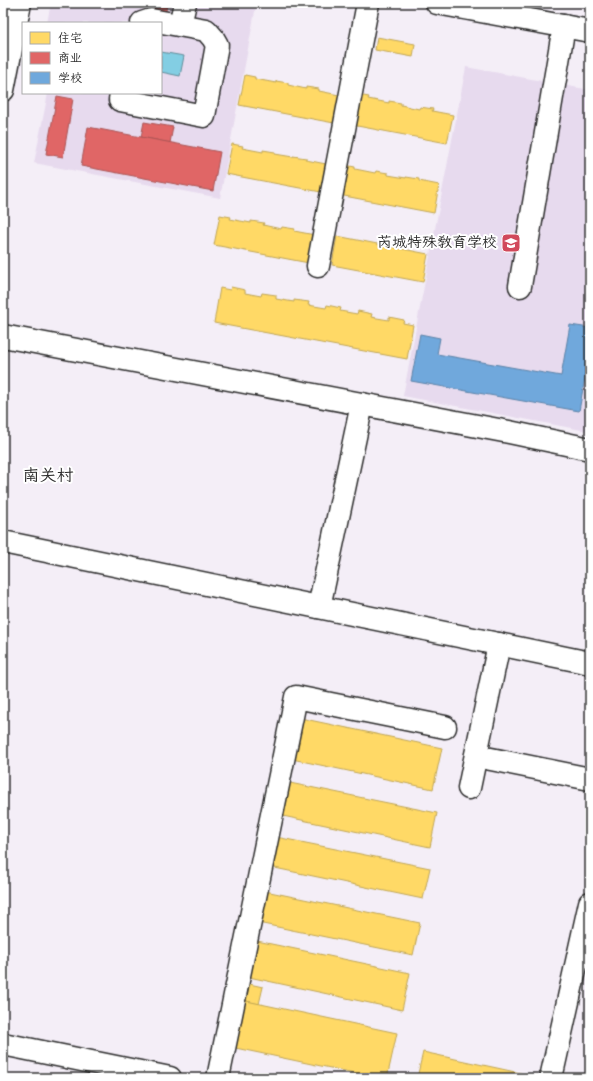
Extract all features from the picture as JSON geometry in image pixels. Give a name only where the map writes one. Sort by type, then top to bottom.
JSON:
[{"type":"street","points":[[3,90],[20,3]]},
{"type":"street","points":[[180,26],[185,3]]},
{"type":"street","points":[[318,266],[368,3]]},
{"type":"street","points":[[437,3],[467,6],[590,31]]},
{"type":"street","points":[[145,22],[151,20],[161,22]]},
{"type":"street","points":[[121,94],[120,100],[204,116],[217,46],[213,38],[206,30],[162,22]]},
{"type":"street","points":[[520,286],[564,26]]},
{"type":"street","points":[[3,336],[509,432],[590,449]]},
{"type":"street","points":[[319,608],[362,404]]},
{"type":"street","points":[[3,542],[590,663]]},
{"type":"street","points":[[469,788],[499,644]]},
{"type":"street","points":[[218,1078],[296,697],[445,728]]},
{"type":"street","points":[[476,756],[590,779]]},
{"type":"street","points":[[550,1078],[590,903]]},
{"type":"street","points":[[3,1044],[170,1078]]},
{"type":"shaded area","points":[[51,3],[242,3],[256,6],[220,198],[34,163],[48,94],[162,94],[162,22],[47,22]]},
{"type":"shaded area","name":"芮城特殊教育学校","points":[[466,67],[590,90],[590,417],[587,431],[403,396]]},
{"type":"water","points":[[162,52],[184,56],[180,76],[162,72]]},
{"type":"building: 住宅","points":[[377,37],[415,44],[413,57],[375,50]]},
{"type":"building: 住宅","points":[[245,75],[255,77],[255,79],[276,83],[276,81],[288,83],[288,85],[306,89],[306,87],[319,89],[319,91],[339,95],[334,123],[239,105]]},
{"type":"building: 住宅","points":[[358,95],[369,97],[368,99],[389,103],[389,101],[401,103],[401,105],[419,109],[420,107],[433,109],[432,111],[453,115],[447,143],[352,125]]},
{"type":"building: 住宅","points":[[232,144],[243,146],[242,148],[263,152],[263,150],[275,152],[275,154],[306,158],[306,160],[326,164],[321,192],[226,174]]},
{"type":"building: 住宅","points":[[345,165],[355,167],[355,169],[375,173],[376,171],[388,173],[388,175],[419,179],[419,181],[439,185],[434,213],[339,195]]},
{"type":"building: 住宅","points":[[220,215],[231,217],[230,219],[251,223],[251,221],[264,223],[263,225],[281,229],[282,227],[295,229],[294,231],[315,235],[309,263],[214,245]]},
{"type":"building: 住宅","points":[[337,236],[428,254],[423,282],[332,265]]},
{"type":"building: 住宅","points":[[231,287],[245,290],[245,293],[261,296],[262,293],[276,295],[276,299],[294,302],[294,300],[309,302],[308,305],[326,308],[327,305],[341,308],[340,311],[357,314],[358,311],[372,314],[371,317],[389,320],[389,317],[404,320],[403,323],[413,325],[407,359],[214,323],[220,288],[230,290]]},
{"type":"building: 住宅","points":[[300,718],[442,748],[433,789],[292,759]]},
{"type":"building: 住宅","points":[[285,782],[437,813],[430,847],[278,815]]},
{"type":"building: 住宅","points":[[276,837],[430,868],[423,899],[270,867]]},
{"type":"building: 住宅","points":[[265,891],[420,923],[413,955],[258,923]]},
{"type":"building: 住宅","points":[[257,941],[410,973],[402,1010],[249,977]]},
{"type":"building: 住宅","points":[[240,982],[263,987],[259,1004],[237,999]]},
{"type":"building: 住宅","points":[[237,999],[397,1033],[387,1078],[378,1078],[226,1046]]},
{"type":"building: 住宅","points":[[423,1052],[543,1078],[417,1078]]},
{"type":"building: 商业","points":[[126,3],[167,3],[166,11]]},
{"type":"building: 商业","points":[[57,96],[73,99],[63,157],[46,154]]},
{"type":"building: 商业","points":[[144,122],[173,127],[170,143],[141,137]]},
{"type":"building: 商业","points":[[88,127],[220,152],[213,191],[81,166]]},
{"type":"building: 学校","points":[[570,325],[590,328],[590,350],[579,411],[411,381],[420,334],[440,338],[437,354],[561,376]]},
{"type":"place","name":"芮城特殊教育学校","points":[[511,243]]},
{"type":"district","name":"南关村","points":[[48,476]]}]
